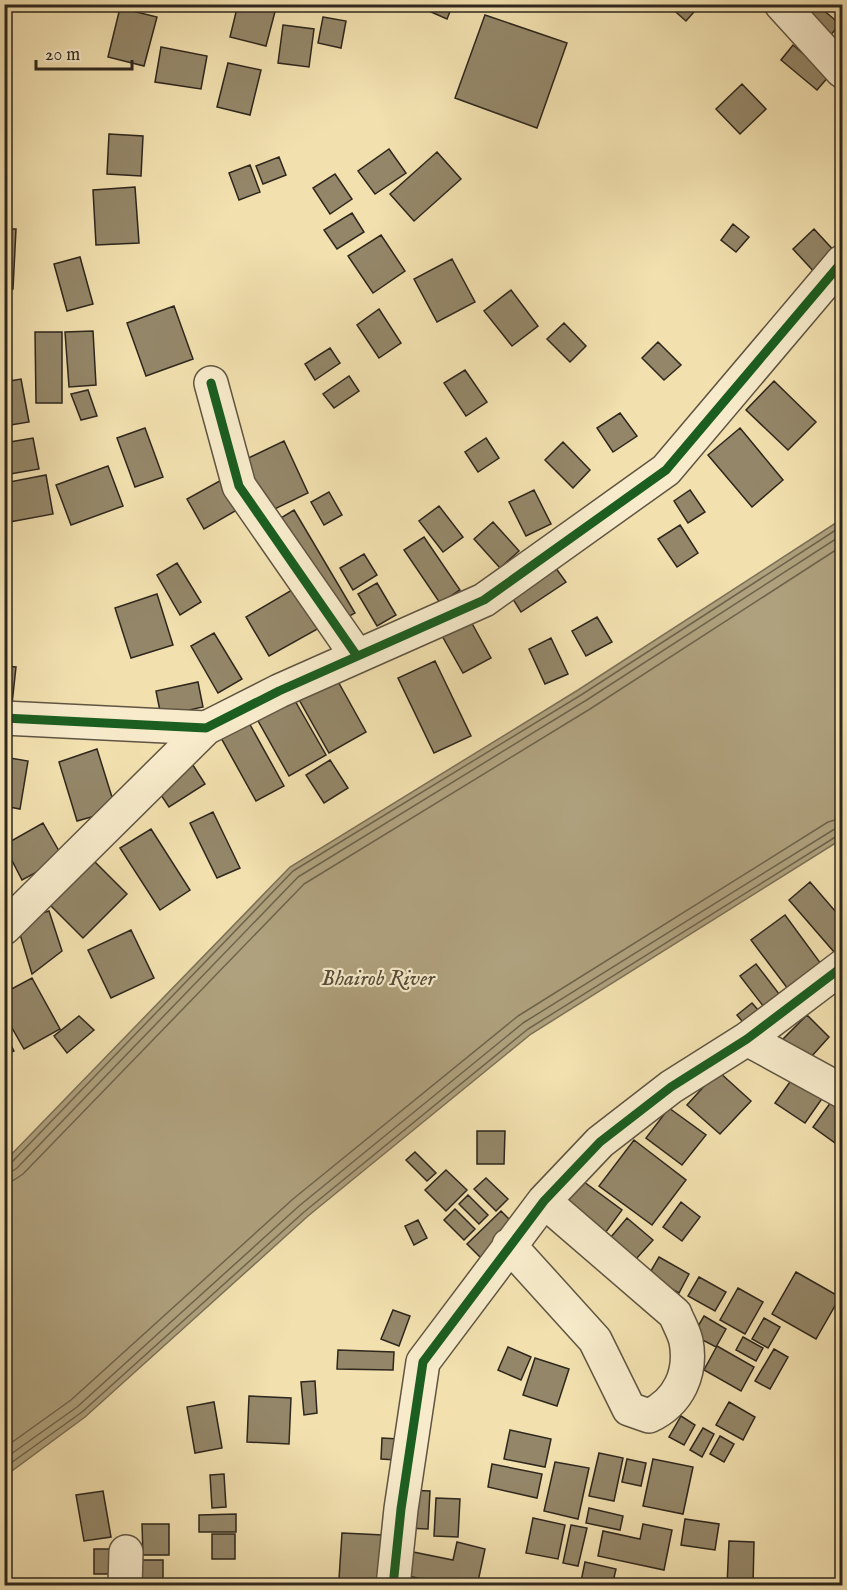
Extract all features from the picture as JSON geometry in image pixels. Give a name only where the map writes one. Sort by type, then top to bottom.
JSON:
[{"type":"street","points":[[781,4],[843,71]]},
{"type":"street","points":[[4,928],[206,728],[279,691],[484,600],[666,470],[843,262]]},
{"type":"street","points":[[211,384],[239,486],[357,656]]},
{"type":"street","points":[[4,718],[206,728]]},
{"type":"street","points":[[393,1586],[401,1509],[423,1362],[509,1245],[544,1202],[600,1142],[671,1087],[747,1039],[843,967]]},
{"type":"street","points":[[747,1039],[843,1091]]},
{"type":"street","points":[[509,1245],[595,1340],[629,1409],[649,1416],[664,1409],[681,1386],[687,1365],[686,1339],[675,1314],[544,1202]]},
{"type":"street","points":[[125,1586],[126,1552]]},
{"type":"water","name":"Bhairob River","points":[[842,519],[842,839],[531,1034],[308,1216],[85,1417],[5,1476],[5,1161],[290,867],[578,690]]},
{"type":"building","points":[[238,4],[277,4],[266,46],[230,37]]},
{"type":"building","points":[[413,4],[453,4],[447,19]]},
{"type":"building","points":[[671,4],[701,4],[686,21],[669,6]]},
{"type":"building","points":[[816,4],[840,24],[822,45],[802,22]]},
{"type":"building","points":[[120,8],[157,17],[144,66],[108,57]]},
{"type":"building","points":[[485,15],[567,43],[537,128],[455,98]]},
{"type":"building","points":[[323,17],[346,21],[341,48],[318,43]]},
{"type":"building","points":[[283,25],[314,29],[309,67],[278,63]]},
{"type":"building","points":[[793,45],[829,76],[817,90],[781,60]]},
{"type":"building","points":[[161,47],[207,56],[201,89],[155,82]]},
{"type":"building","points":[[228,63],[261,70],[250,115],[217,107]]},
{"type":"building","points":[[742,84],[766,109],[740,134],[716,109]]},
{"type":"building","points":[[109,134],[143,136],[141,176],[107,174]]},
{"type":"building","points":[[389,149],[406,173],[375,194],[358,171]]},
{"type":"building","points":[[437,152],[461,179],[414,221],[390,194]]},
{"type":"building","points":[[279,157],[286,175],[263,184],[256,166]]},
{"type":"building","points":[[250,165],[260,192],[239,200],[229,173]]},
{"type":"building","points":[[335,174],[352,199],[330,214],[313,188]]},
{"type":"building","points":[[135,187],[139,243],[96,245],[93,190]]},
{"type":"building","points":[[352,213],[364,232],[337,249],[324,230]]},
{"type":"building","points":[[733,224],[749,237],[736,252],[721,240]]},
{"type":"building","points":[[4,229],[16,229],[13,289],[4,288]]},
{"type":"building","points":[[814,229],[838,255],[817,275],[793,249]]},
{"type":"building","points":[[381,235],[405,271],[373,293],[348,256]]},
{"type":"building","points":[[80,257],[93,304],[67,311],[54,264]]},
{"type":"building","points":[[452,259],[475,302],[437,322],[414,279]]},
{"type":"building","points":[[511,290],[538,326],[512,346],[484,311]]},
{"type":"building","points":[[174,306],[193,359],[146,376],[127,323]]},
{"type":"building","points":[[379,309],[401,343],[379,358],[357,325]]},
{"type":"building","points":[[564,323],[586,346],[570,362],[547,339]]},
{"type":"building","points":[[93,331],[96,385],[69,387],[65,332]]},
{"type":"building","points":[[35,332],[62,332],[62,403],[36,403]]},
{"type":"building","points":[[658,342],[681,365],[664,380],[642,358]]},
{"type":"building","points":[[330,348],[340,363],[315,380],[305,364]]},
{"type":"building","points":[[465,370],[487,402],[466,416],[444,383]]},
{"type":"building","points":[[349,376],[359,391],[334,408],[323,394]]},
{"type":"building","points":[[21,379],[29,422],[4,426],[4,382]]},
{"type":"building","points":[[774,381],[816,422],[788,450],[746,410]]},
{"type":"building","points":[[88,390],[97,416],[81,420],[71,394]]},
{"type":"building","points":[[620,413],[637,436],[613,452],[597,428]]},
{"type":"building","points":[[145,428],[163,477],[135,487],[117,438]]},
{"type":"building","points":[[740,428],[783,480],[752,507],[708,455]]},
{"type":"building","points":[[33,438],[39,469],[4,475],[4,443]]},
{"type":"building","points":[[486,438],[499,458],[478,472],[465,452]]},
{"type":"building","points":[[284,441],[308,493],[262,515],[238,463]]},
{"type":"building","points":[[563,442],[590,470],[573,488],[545,460]]},
{"type":"building","points":[[108,466],[123,506],[71,525],[56,485]]},
{"type":"building","points":[[46,475],[53,514],[4,523],[4,483]]},
{"type":"building","points":[[225,478],[242,507],[204,529],[187,499]]},
{"type":"building","points":[[534,490],[551,524],[526,536],[509,502]]},
{"type":"building","points":[[690,490],[705,512],[688,523],[674,501]]},
{"type":"building","points":[[329,492],[342,515],[324,525],[311,502]]},
{"type":"building","points":[[439,506],[463,537],[443,552],[419,521]]},
{"type":"building","points":[[294,510],[355,613],[326,629],[266,527]]},
{"type":"building","points":[[493,522],[519,551],[500,568],[474,539]]},
{"type":"building","points":[[680,525],[698,553],[677,567],[658,539]]},
{"type":"building","points":[[424,537],[460,590],[440,603],[404,550]]},
{"type":"building","points":[[364,554],[377,575],[353,590],[340,568]]},
{"type":"building","points":[[177,563],[201,602],[180,615],[157,575]]},
{"type":"building","points":[[555,567],[566,582],[521,612],[511,596]]},
{"type":"building","points":[[377,583],[396,615],[377,626],[358,594]]},
{"type":"building","points":[[297,587],[321,627],[269,656],[246,617]]},
{"type":"building","points":[[157,594],[173,645],[131,658],[115,608]]},
{"type":"building","points":[[597,617],[612,642],[586,656],[572,631]]},
{"type":"building","points":[[469,618],[491,658],[463,673],[441,634]]},
{"type":"building","points":[[214,633],[242,679],[218,693],[191,646]]},
{"type":"building","points":[[551,638],[568,674],[545,684],[529,649]]},
{"type":"building","points":[[435,661],[471,736],[434,753],[398,678]]},
{"type":"building","points":[[4,666],[16,667],[12,704],[4,703]]},
{"type":"building","points":[[335,676],[366,732],[329,753],[297,696]]},
{"type":"building","points":[[198,682],[203,707],[161,716],[156,691]]},
{"type":"building","points":[[294,699],[326,755],[289,776],[257,719]]},
{"type":"building","points":[[248,721],[284,786],[256,801],[220,736]]},
{"type":"building","points":[[97,749],[116,810],[77,821],[59,762]]},
{"type":"building","points":[[4,757],[28,761],[20,809],[4,806]]},
{"type":"building","points":[[330,760],[348,788],[324,803],[306,775]]},
{"type":"building","points":[[191,762],[205,784],[169,807],[155,786]]},
{"type":"building","points":[[213,812],[240,868],[217,878],[190,823]]},
{"type":"building","points":[[43,823],[63,858],[22,880],[4,845]]},
{"type":"building","points":[[151,829],[190,890],[160,910],[120,848]]},
{"type":"building","points":[[94,861],[127,894],[83,938],[50,905]]},
{"type":"building","points":[[810,882],[842,919],[841,960],[789,900]]},
{"type":"building","points":[[49,911],[62,951],[32,974],[16,921]]},
{"type":"building","points":[[785,915],[824,968],[791,993],[751,940]]},
{"type":"building","points":[[131,930],[154,978],[111,998],[88,950]]},
{"type":"building","points":[[756,964],[783,999],[767,1011],[740,976]]},
{"type":"building","points":[[32,978],[60,1029],[24,1049],[4,1014],[4,993]]},
{"type":"building","points":[[752,1003],[767,1020],[752,1033],[737,1015]]},
{"type":"building","points":[[807,1015],[829,1037],[802,1067],[774,1048]]},
{"type":"building","points":[[79,1016],[94,1030],[67,1053],[54,1036]]},
{"type":"building","points":[[4,1033],[14,1051],[4,1056]]},
{"type":"building","points":[[718,1071],[751,1101],[720,1134],[687,1105]]},
{"type":"building","points":[[797,1072],[826,1093],[805,1123],[775,1103]]},
{"type":"building","points":[[836,1095],[842,1099],[842,1148],[813,1127]]},
{"type":"building","points":[[669,1108],[706,1135],[682,1165],[646,1138]]},
{"type":"building","points":[[477,1131],[505,1131],[504,1164],[477,1164]]},
{"type":"building","points":[[634,1140],[686,1180],[652,1225],[599,1186]]},
{"type":"building","points":[[415,1152],[436,1173],[427,1181],[406,1160]]},
{"type":"building","points":[[446,1170],[467,1190],[446,1211],[425,1190]]},
{"type":"building","points":[[576,1176],[622,1210],[600,1240],[553,1205]]},
{"type":"building","points":[[486,1178],[508,1199],[496,1211],[474,1189]]},
{"type":"building","points":[[468,1195],[488,1215],[479,1224],[459,1204]]},
{"type":"building","points":[[681,1202],[700,1217],[682,1241],[663,1227]]},
{"type":"building","points":[[455,1209],[475,1229],[464,1240],[444,1220]]},
{"type":"building","points":[[501,1211],[518,1228],[485,1262],[467,1244]]},
{"type":"building","points":[[627,1218],[653,1240],[636,1259],[611,1237]]},
{"type":"building","points":[[418,1220],[427,1238],[414,1245],[405,1226]]},
{"type":"building","points":[[659,1257],[689,1274],[679,1293],[648,1276]]},
{"type":"building","points":[[796,1272],[840,1297],[816,1339],[772,1314]]},
{"type":"building","points":[[699,1277],[726,1292],[715,1311],[688,1296]]},
{"type":"building","points":[[738,1288],[763,1302],[745,1334],[720,1320]]},
{"type":"building","points":[[393,1310],[410,1316],[399,1346],[381,1339]]},
{"type":"building","points":[[704,1316],[726,1329],[716,1347],[693,1335]]},
{"type":"building","points":[[764,1318],[780,1327],[768,1348],[752,1339]]},
{"type":"building","points":[[743,1337],[763,1348],[756,1361],[736,1350]]},
{"type":"building","points":[[717,1346],[754,1367],[741,1391],[704,1370]]},
{"type":"building","points":[[508,1347],[531,1357],[521,1380],[498,1370]]},
{"type":"building","points":[[774,1349],[788,1357],[770,1389],[755,1381]]},
{"type":"building","points":[[338,1350],[394,1352],[393,1370],[337,1369]]},
{"type":"building","points":[[535,1358],[569,1369],[557,1406],[523,1395]]},
{"type":"building","points":[[315,1381],[317,1413],[304,1415],[301,1382]]},
{"type":"building","points":[[249,1396],[291,1398],[289,1444],[247,1442]]},
{"type":"building","points":[[214,1402],[222,1448],[195,1453],[187,1407]]},
{"type":"building","points":[[729,1402],[755,1417],[743,1440],[716,1425]]},
{"type":"building","points":[[681,1416],[695,1425],[684,1445],[669,1437]]},
{"type":"building","points":[[703,1428],[714,1434],[702,1457],[690,1450]]},
{"type":"building","points":[[510,1430],[551,1439],[545,1467],[504,1459]]},
{"type":"building","points":[[720,1436],[734,1444],[724,1462],[710,1454]]},
{"type":"building","points":[[382,1438],[398,1439],[396,1460],[381,1459]]},
{"type":"building","points":[[599,1453],[623,1458],[614,1501],[589,1496]]},
{"type":"building","points":[[627,1459],[646,1463],[641,1486],[622,1482]]},
{"type":"building","points":[[653,1459],[693,1467],[683,1514],[643,1506]]},
{"type":"building","points":[[555,1462],[589,1468],[578,1519],[544,1511]]},
{"type":"building","points":[[492,1464],[542,1474],[537,1498],[488,1487]]},
{"type":"building","points":[[224,1474],[226,1507],[212,1508],[210,1475]]},
{"type":"building","points":[[405,1490],[430,1491],[428,1529],[404,1528]]},
{"type":"building","points":[[103,1491],[111,1537],[84,1541],[76,1495]]},
{"type":"building","points":[[436,1498],[460,1499],[458,1537],[434,1536]]},
{"type":"building","points":[[589,1508],[623,1516],[620,1530],[586,1523]]},
{"type":"building","points":[[236,1514],[236,1532],[199,1532],[199,1515]]},
{"type":"building","points":[[533,1518],[565,1525],[558,1559],[526,1553]]},
{"type":"building","points":[[685,1519],[719,1524],[715,1550],[681,1545]]},
{"type":"building","points":[[142,1524],[169,1524],[169,1555],[143,1555]]},
{"type":"building","points":[[643,1524],[672,1530],[664,1570],[598,1556],[603,1531],[640,1539]]},
{"type":"building","points":[[571,1525],[587,1528],[578,1566],[563,1563]]},
{"type":"building","points":[[342,1533],[383,1535],[381,1581],[339,1579]]},
{"type":"building","points":[[212,1534],[235,1534],[235,1559],[212,1559]]},
{"type":"building","points":[[729,1541],[754,1542],[753,1586],[727,1586]]},
{"type":"building","points":[[457,1542],[485,1549],[477,1586],[454,1586],[408,1576],[413,1552],[453,1560]]},
{"type":"building","points":[[94,1549],[116,1549],[116,1574],[94,1574]]},
{"type":"building","points":[[140,1560],[163,1560],[163,1585],[140,1585]]},
{"type":"building","points":[[585,1562],[616,1569],[612,1586],[580,1586]]},
{"type":"building","points":[[124,1581],[124,1586],[81,1586],[81,1582]]},
{"type":"building","points":[[676,1581],[712,1584],[712,1586],[676,1586]]},
{"type":"cycle path","points":[[4,718],[206,728],[279,691],[484,600],[666,470],[842,262]]},
{"type":"cycle path","points":[[211,383],[239,486],[357,656]]},
{"type":"cycle path","points":[[393,1586],[401,1509],[423,1362],[544,1201],[600,1142],[671,1087],[747,1039],[842,967]]}]
